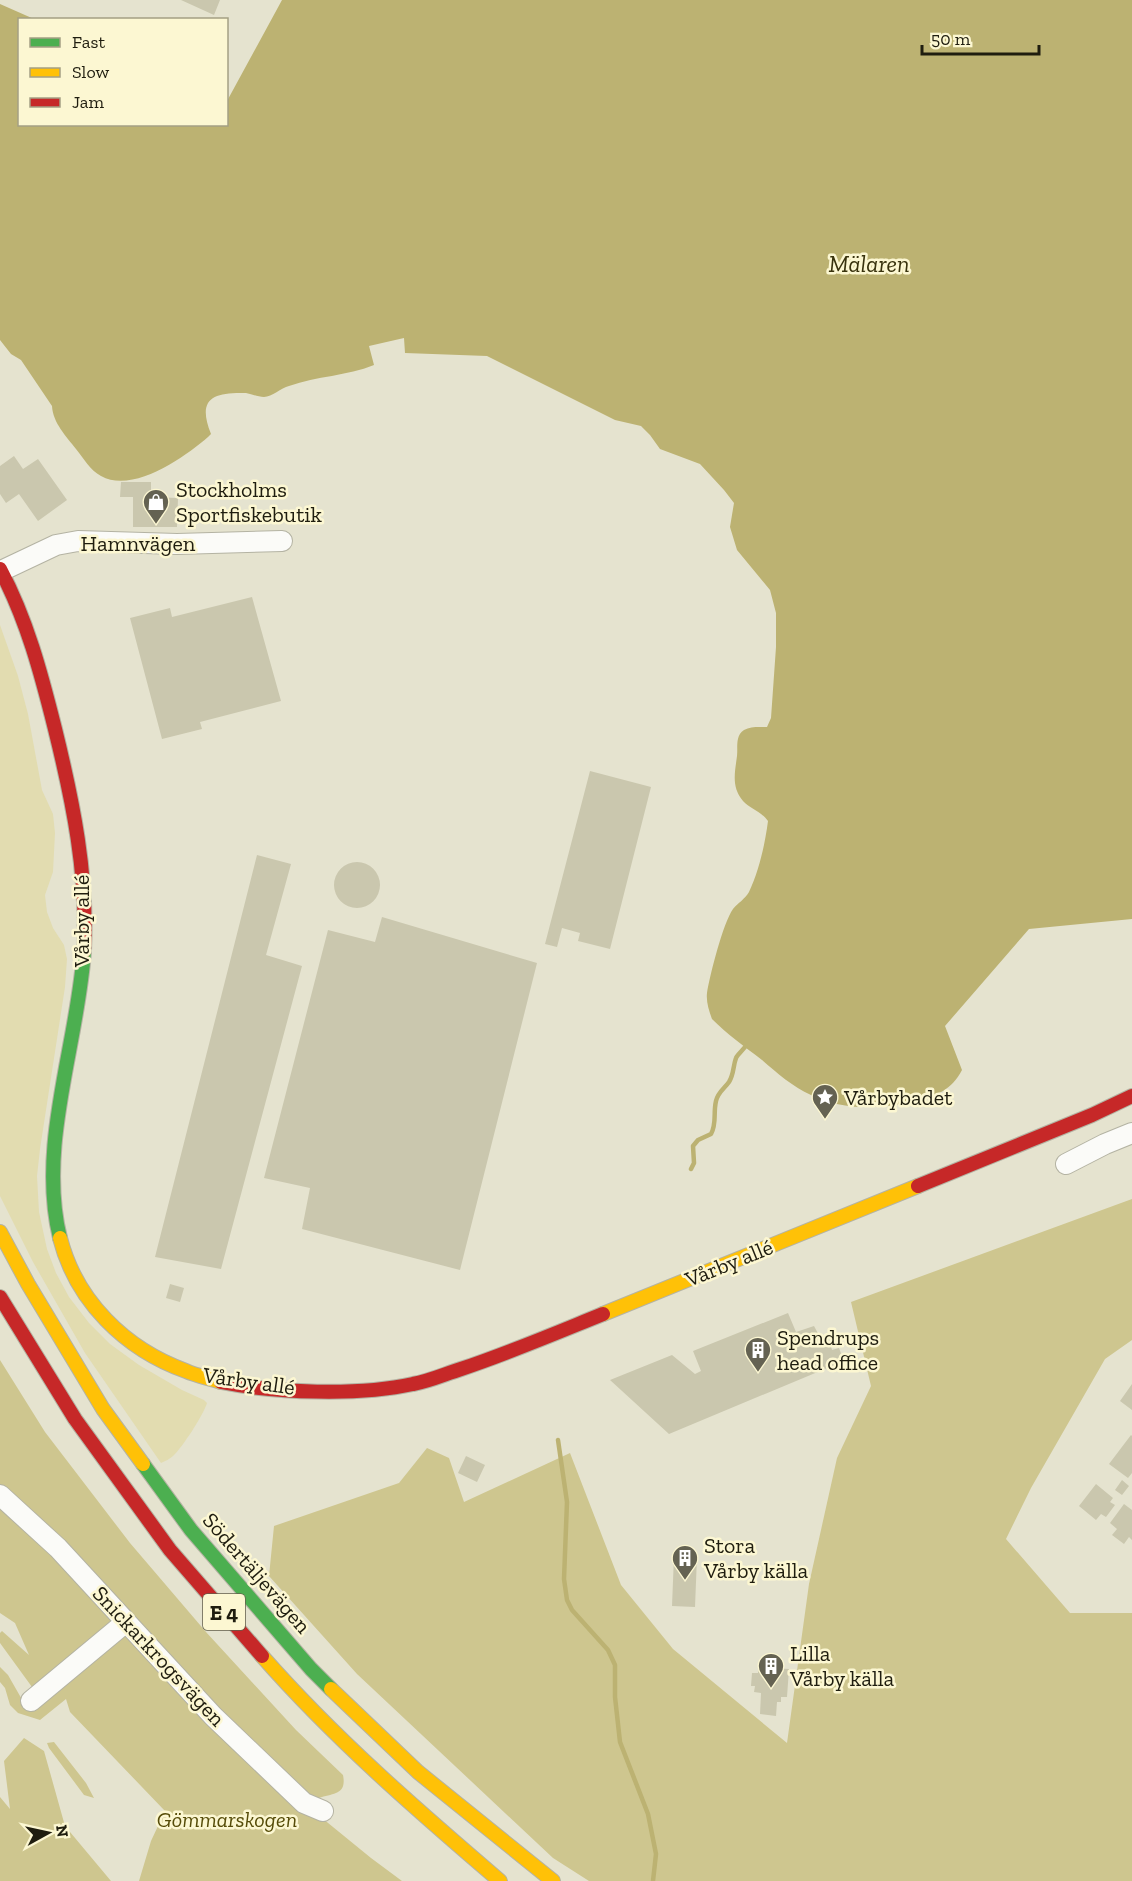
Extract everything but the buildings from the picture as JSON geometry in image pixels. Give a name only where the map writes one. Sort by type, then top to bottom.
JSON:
[{"type":"main road","name":"Vårby allé","points":[[1,570],[26,624],[47,695],[78,833],[83,883],[85,921],[82,976],[58,1122],[54,1161],[57,1229],[68,1267],[96,1310],[129,1341],[158,1359],[225,1383],[273,1389],[360,1391],[417,1384],[557,1332],[1081,1120],[1132,1096]]},
{"type":"main road","name":"Södertäljevägen","points":[[0,1232],[28,1284],[103,1409],[191,1530],[311,1669],[418,1772],[552,1881]]},
{"type":"main road","name":"E 4","points":[[0,1297],[75,1419],[170,1550],[291,1689],[408,1803],[500,1881]]},
{"type":"street","name":"Hamnvägen","points":[[1,570],[56,545],[78,541],[177,544],[282,541]]},
{"type":"street","points":[[1066,1164],[1132,1133]]},
{"type":"street","name":"Snickarkrogsvägen","points":[[0,1495],[58,1548],[221,1724],[304,1803],[323,1812]]},
{"type":"street","points":[[31,1701],[126,1622]]},
{"type":"shaded area","points":[[0,625],[18,676],[28,714],[42,790],[53,814],[55,833],[53,872],[45,895],[47,912],[53,928],[64,945],[67,959],[65,987],[37,1176],[39,1212],[47,1249],[56,1273],[69,1297],[89,1323],[110,1344],[139,1365],[207,1403],[182,1446],[172,1457],[161,1463],[85,1353],[33,1262],[0,1196]]},
{"type":"green space","points":[[1132,1199],[1132,1340],[1105,1359],[1031,1488],[1006,1539],[1070,1613],[1132,1613],[1132,1881],[589,1881],[553,1858],[357,1674],[269,1576],[274,1526],[399,1483],[427,1448],[449,1458],[464,1502],[570,1453],[621,1585],[673,1649],[787,1743],[809,1584],[837,1458],[871,1386],[851,1302]]},
{"type":"green space","points":[[0,1360],[45,1432],[130,1543],[206,1632],[296,1730],[343,1775],[344,1782],[341,1790],[306,1805],[402,1881],[139,1881],[151,1841],[165,1811],[70,1712],[66,1699],[40,1720],[18,1713],[10,1705],[5,1688],[0,1682],[0,1667],[8,1675],[24,1703],[49,1681],[32,1687],[0,1643],[2,1631],[29,1655],[15,1623],[0,1613]]},
{"type":"green space","name":"Gömmarskogen","points":[[24,1738],[44,1751],[65,1826],[111,1881],[0,1881],[0,1797],[10,1809],[4,1761]]},
{"type":"green space","points":[[54,1742],[86,1783],[94,1798],[84,1795],[49,1748],[47,1743]]},
{"type":"water","name":"Mälaren","points":[[282,0],[1132,0],[1132,919],[1029,929],[945,1026],[962,1070],[953,1083],[943,1091],[915,1101],[876,1107],[849,1106],[823,1100],[804,1092],[785,1079],[712,1019],[707,1003],[707,993],[717,950],[729,916],[753,884],[767,830],[768,821],[739,796],[735,785],[735,774],[739,735],[750,728],[767,727],[771,718],[776,613],[770,590],[737,550],[730,527],[734,503],[700,464],[660,449],[641,426],[615,420],[487,356],[405,353],[404,338],[369,346],[374,365],[364,369],[286,387],[267,397],[246,393],[216,396],[207,405],[207,422],[211,434],[172,463],[143,477],[114,480],[101,476],[87,464],[61,429],[52,406],[21,360],[11,354],[0,340],[0,4],[32,18],[18,18],[18,126],[228,126],[228,99]]},
{"type":"waterway","points":[[691,1169],[694,1163],[693,1146],[698,1140],[711,1134],[717,1098],[729,1082],[736,1058],[745,1047]]},
{"type":"waterway","points":[[558,1440],[567,1502],[564,1579],[567,1600],[572,1610],[608,1650],[615,1665],[615,1697],[620,1742],[648,1814],[656,1854],[653,1881]]},
{"type":"traffic: fast","points":[[60,1238],[54,1203],[53,1167],[56,1131],[84,951]]},
{"type":"traffic: fast","points":[[143,1464],[191,1530],[331,1689]]},
{"type":"traffic: slow","points":[[603,1314],[918,1186]]},
{"type":"traffic: slow","points":[[0,1232],[28,1284],[103,1409],[143,1464]]},
{"type":"traffic: slow","points":[[60,1238],[78,1282],[106,1320],[143,1350],[164,1362],[221,1382]]},
{"type":"traffic: slow","points":[[262,1656],[347,1745],[500,1881]]},
{"type":"traffic: slow","points":[[331,1689],[418,1772],[553,1881]]},
{"type":"traffic: jam","points":[[0,569],[18,608],[39,667],[68,784],[78,839],[84,895],[84,951]]},
{"type":"traffic: jam","points":[[918,1186],[1092,1115],[1132,1096]]},
{"type":"traffic: jam","points":[[0,1297],[75,1419],[170,1550],[262,1656]]},
{"type":"traffic: jam","points":[[221,1382],[266,1389],[317,1392],[391,1388],[431,1379],[497,1356],[603,1314]]},
{"type":"place","name":"Stockholms Sportfiskebutik","points":[[156,525]]},
{"type":"place","name":"Vårbybadet","points":[[825,1120]]},
{"type":"place","name":"Spendrups head office","points":[[758,1373]]},
{"type":"place","name":"Stora Vårby källa","points":[[685,1581]]},
{"type":"place","name":"Lilla Vårby källa","points":[[771,1689]]}]
